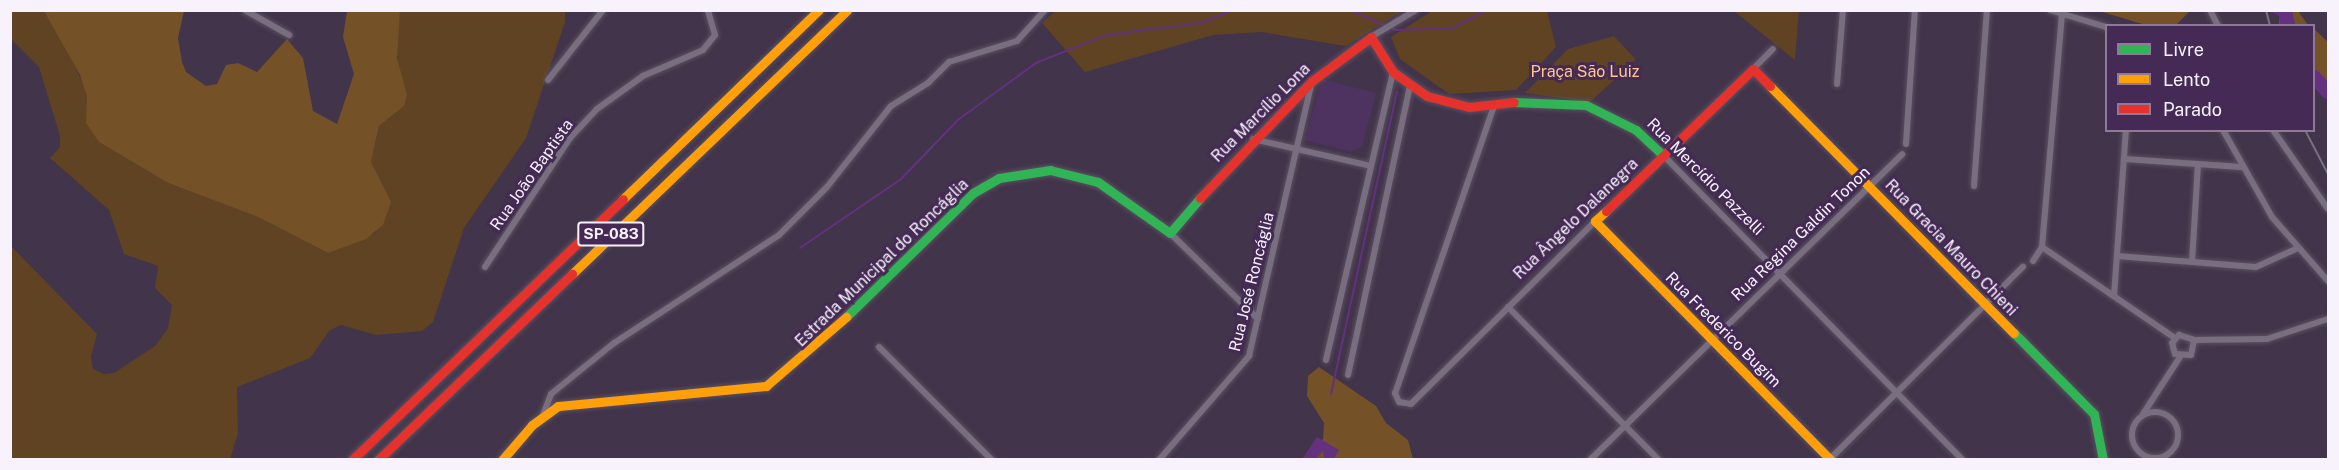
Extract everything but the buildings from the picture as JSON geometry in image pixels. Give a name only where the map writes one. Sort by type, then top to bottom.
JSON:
[{"type":"main road","name":"SP-083","points":[[352,459],[819,10]]},
{"type":"main road","name":"SP-083","points":[[378,459],[847,10]]},
{"type":"main road","name":"Rua Mercídio Pazzelli","points":[[1371,37],[1394,72],[1410,86],[1447,103],[1494,106],[1533,100],[1586,105],[1636,130],[1663,155]]},
{"type":"main road","name":"Rua Marcílio Lona","points":[[1170,233],[1253,139],[1312,81],[1371,37]]},
{"type":"main road","name":"Rua Ângelo Dalanegra","points":[[1595,221],[1753,69]]},
{"type":"main road","name":"Rua Gracia Mauro Chieni","points":[[1753,69],[2094,414],[2103,459]]},
{"type":"main road","name":"Estrada Municipal do Roncáglia","points":[[501,459],[543,415],[590,400],[766,386],[812,351],[973,193],[999,178],[1050,170],[1098,182],[1170,233]]},
{"type":"main road","name":"Rua Frederico Bugim","points":[[1595,221],[1830,459]]},
{"type":"street","points":[[245,10],[289,35]]},
{"type":"street","points":[[548,80],[603,10]]},
{"type":"street","name":"Rua João Baptista","points":[[485,267],[578,128],[617,92],[703,50],[715,35],[708,10]]},
{"type":"street","points":[[543,415],[551,394],[614,343],[779,235],[827,187],[891,106],[928,83],[949,62],[1017,41],[1046,10]]},
{"type":"street","name":"Rua Marcílio Lona","points":[[1371,37],[1416,10]]},
{"type":"street","points":[[1838,84],[1843,10]]},
{"type":"street","points":[[1906,144],[1915,10]]},
{"type":"street","points":[[1974,186],[1987,10]]},
{"type":"street","points":[[2050,10],[2105,27]]},
{"type":"street","points":[[2210,10],[2217,24]]},
{"type":"street","points":[[2033,261],[2042,248],[2062,14]]},
{"type":"street","name":"Rua Ângelo Dalanegra","points":[[1753,69],[1773,49]]},
{"type":"street","points":[[1326,360],[1394,72]]},
{"type":"street","name":"Rua José Roncáglia","points":[[1158,459],[1242,368],[1258,319],[1312,81]]},
{"type":"street","points":[[1348,375],[1410,86]]},
{"type":"street","name":"Rua Ângelo Dalanegra","points":[[1494,106],[1395,393],[1399,402],[1411,404],[1595,221]]},
{"type":"street","points":[[2114,296],[2126,132]]},
{"type":"street","points":[[2224,132],[2242,167],[2298,248],[2328,281]]},
{"type":"street","points":[[2274,132],[2328,209]]},
{"type":"street","points":[[1253,139],[1371,166]]},
{"type":"street","name":"Rua Regina Galdin Tonon","points":[[1590,459],[1902,154]]},
{"type":"street","name":"Rua Mercídio Pazzelli","points":[[1663,155],[1963,459]]},
{"type":"street","points":[[2124,159],[2242,167]]},
{"type":"street","points":[[2192,262],[2198,164]]},
{"type":"street","name":"Estrada Municipal do Roncáglia","points":[[1170,233],[1258,319]]},
{"type":"street","points":[[2042,248],[2175,338]]},
{"type":"street","points":[[2117,256],[2256,267],[2298,248]]},
{"type":"street","points":[[1830,459],[2023,267]]},
{"type":"street","points":[[1508,307],[1659,459]]},
{"type":"street","points":[[2175,338],[2185,334],[2194,340],[2277,338],[2328,320]]},
{"type":"street","points":[[2175,338],[2172,349],[2180,357]]},
{"type":"street","points":[[2142,416],[2164,414],[2176,425],[2178,440],[2169,453],[2155,458],[2137,448],[2132,435],[2142,416],[2180,357],[2191,355],[2194,340]]},
{"type":"street","points":[[879,347],[992,459]]},
{"type":"shaded area","points":[[44,11],[184,11],[178,38],[182,62],[186,72],[206,86],[217,84],[226,65],[238,63],[257,72],[287,39],[303,58],[313,111],[337,124],[354,74],[343,37],[347,11],[400,11],[397,58],[407,95],[404,106],[379,126],[371,162],[391,202],[383,225],[366,239],[328,253],[258,217],[168,183],[99,142],[86,123],[87,97],[80,75]]},
{"type":"shaded area","points":[[2099,11],[2190,11],[2177,24],[2142,24]]},
{"type":"shaded area","points":[[2280,11],[2298,11],[2307,24],[2279,24]]},
{"type":"shaded area","points":[[2315,30],[2328,42],[2328,90],[2315,82]]},
{"type":"shaded area","points":[[1322,79],[1376,93],[1362,146],[1350,152],[1305,140]]},
{"type":"shaded area","points":[[1319,367],[1376,406],[1386,423],[1408,440],[1413,459],[1310,459],[1323,439],[1324,423],[1307,396],[1308,376]]},
{"type":"shaded area","points":[[1317,437],[1339,450],[1334,459],[1324,459],[1323,451],[1316,459],[1302,459]]},
{"type":"green space","points":[[1056,10],[1402,11],[1346,46],[1261,32],[1213,35],[1085,72],[1042,23]]},
{"type":"green space","points":[[11,11],[44,11],[58,29],[84,86],[99,142],[168,183],[258,217],[328,253],[375,233],[390,202],[371,162],[379,126],[404,106],[396,47],[400,11],[565,11],[565,22],[526,138],[464,228],[433,322],[422,331],[376,335],[341,325],[330,330],[310,358],[237,387],[238,433],[230,459],[11,459],[10,245],[97,334],[91,357],[93,369],[103,374],[114,373],[155,346],[168,328],[172,305],[155,288],[158,266],[124,254],[109,210],[50,158],[60,147],[60,136],[39,67],[11,39]]},
{"type":"green space","points":[[1432,11],[1547,11],[1556,47],[1516,90],[1449,94],[1400,59],[1391,37]]},
{"type":"green space","points":[[1734,11],[1799,11],[1795,60],[1755,28]]},
{"type":"green space","name":"Praça São Luiz","points":[[1614,36],[1636,60],[1590,102],[1525,93],[1568,49]]},
{"type":"waterway","points":[[800,248],[901,179],[959,119],[1036,63],[1106,35],[1200,23],[1234,10]]},
{"type":"waterway","points":[[1349,10],[1396,30],[1453,28],[1487,10]]},
{"type":"waterway","points":[[2285,10],[2288,24]]},
{"type":"waterway","points":[[2271,11],[2286,17]]},
{"type":"waterway","points":[[2315,78],[2328,92]]},
{"type":"waterway","points":[[1331,394],[1397,92]]},
{"type":"railway","points":[[2266,10],[2270,24]]},
{"type":"railway","points":[[2306,132],[2328,174]]},
{"type":"traffic: fast","points":[[1514,102],[1586,105],[1636,130],[1663,155]]},
{"type":"traffic: fast","points":[[846,317],[973,193],[999,178],[1050,170],[1098,182],[1170,233],[1200,198]]},
{"type":"traffic: fast","points":[[2014,333],[2094,414],[2103,460]]},
{"type":"traffic: slow","points":[[623,199],[819,10]]},
{"type":"traffic: slow","points":[[572,274],[847,10]]},
{"type":"traffic: slow","points":[[1770,86],[2014,333]]},
{"type":"traffic: slow","points":[[1606,211],[1595,221],[1831,460]]},
{"type":"traffic: slow","points":[[502,460],[532,425],[558,406],[766,386],[846,317]]},
{"type":"traffic: jam","points":[[1200,198],[1312,81],[1371,37],[1393,72],[1427,96],[1469,107],[1514,102]]},
{"type":"traffic: jam","points":[[1606,211],[1753,69],[1770,86]]},
{"type":"traffic: jam","points":[[352,460],[623,199]]},
{"type":"traffic: jam","points":[[378,460],[572,274]]}]
